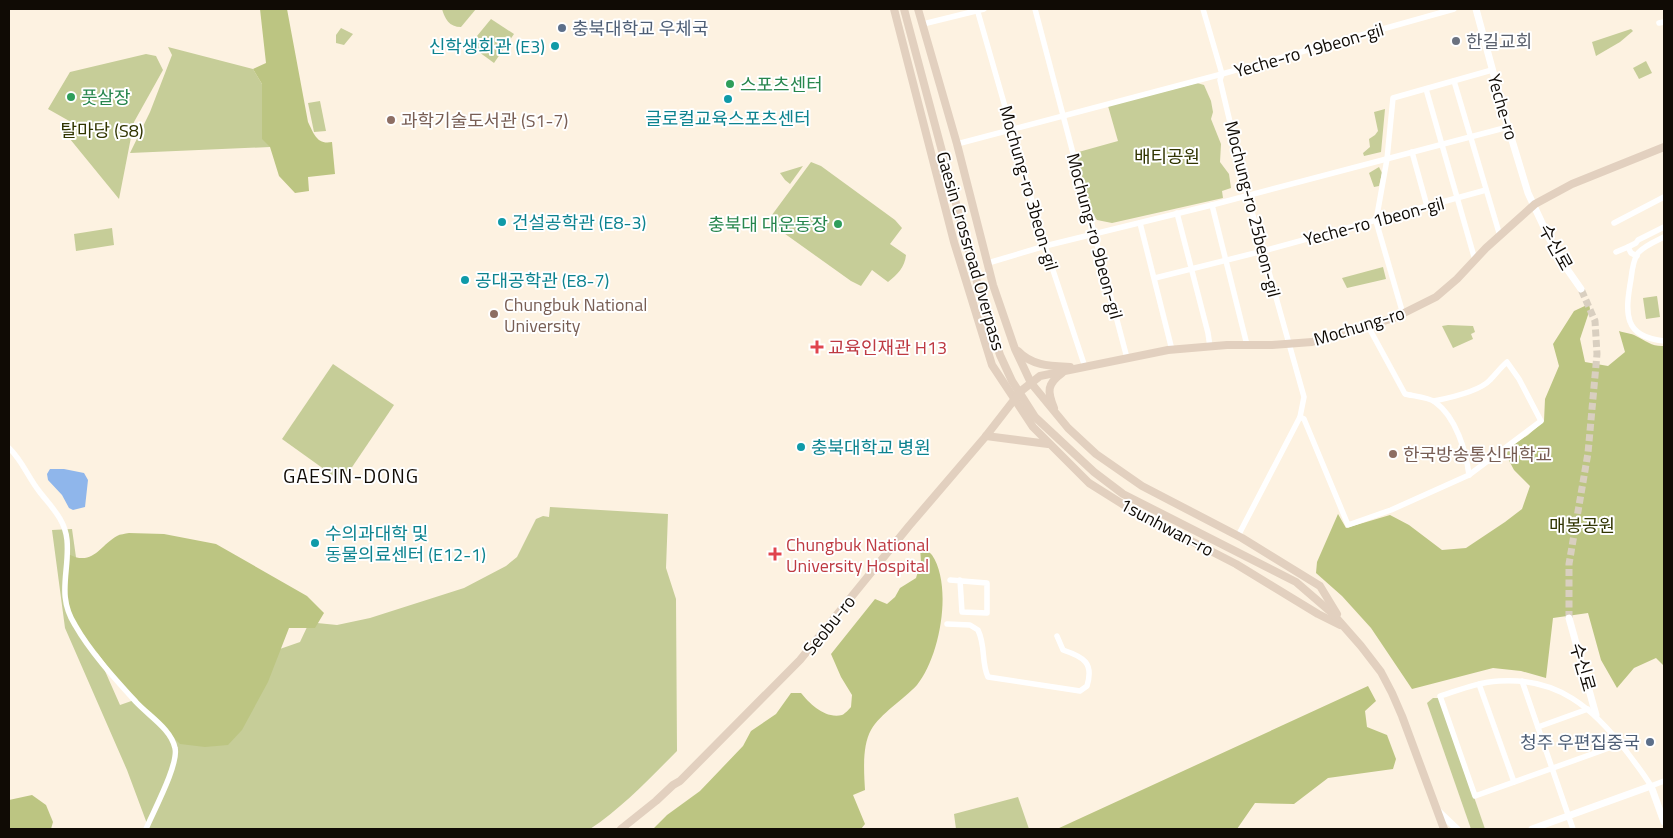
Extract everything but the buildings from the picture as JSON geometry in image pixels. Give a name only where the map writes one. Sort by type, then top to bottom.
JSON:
[{"type":"main road","name":"1sunhwan-ro","points":[[894,9],[954,242],[992,365],[1033,427],[1089,484],[1135,512],[1236,564],[1318,614],[1344,627]]},
{"type":"main road","name":"Gaesin Crossroad Overpass","points":[[904,9],[989,324],[1012,381],[1035,417],[1094,472],[1123,494],[1296,582]]},
{"type":"main road","points":[[918,9],[957,144],[993,285],[1015,349],[1031,383],[1068,428],[1096,454],[1142,486],[1238,536],[1320,586],[1344,627]]},
{"type":"main road","name":"Mochung-ro","points":[[1014,400],[1021,391],[1040,376],[1172,350],[1247,345],[1288,345],[1312,342],[1403,314],[1436,297],[1534,204],[1572,184],[1664,147]]},
{"type":"main road","points":[[1015,349],[1028,360],[1049,366],[1085,367]]},
{"type":"main road","points":[[1056,414],[1051,400],[1050,385],[1054,379],[1065,371]]},
{"type":"main road","name":"Seobu-ro","points":[[621,829],[680,781],[800,660],[908,526],[986,436],[1014,400]]},
{"type":"main road","points":[[986,436],[1048,444]]},
{"type":"main road","name":"1sunhwan-ro","points":[[1296,582],[1332,613],[1381,672],[1392,693],[1444,829]]},
{"type":"street","points":[[923,24],[984,9]]},
{"type":"street","name":"Mochung-ro 9beon-gil","points":[[1035,9],[1127,358]]},
{"type":"street","name":"Mochung-ro 25beon-gil","points":[[1204,9],[1222,74],[1220,80],[1247,194],[1304,397],[1300,417]]},
{"type":"street","name":"Yeche-ro 19beon-gil","points":[[957,144],[1222,74],[1454,9]]},
{"type":"street","name":"Yeche-ro","points":[[1476,9],[1508,127],[1528,193],[1534,204]]},
{"type":"street","name":"Mochung-ro 3beon-gil","points":[[977,10],[1045,246],[1085,367]]},
{"type":"street","points":[[1403,314],[1376,221],[1387,159],[1392,98],[1492,70]]},
{"type":"street","points":[[1454,81],[1500,236]]},
{"type":"street","points":[[1426,89],[1440,145],[1475,260]]},
{"type":"street","points":[[988,263],[1045,246],[1177,214],[1247,194],[1508,127]]},
{"type":"street","points":[[1412,152],[1427,206]]},
{"type":"street","name":"Yeche-ro 1beon-gil","points":[[1155,278],[1376,221],[1486,190]]},
{"type":"street","points":[[1614,223],[1664,197]]},
{"type":"street","name":"수신로","points":[[1534,204],[1549,238],[1581,289]]},
{"type":"street","points":[[1212,205],[1247,345]]},
{"type":"street","points":[[1177,214],[1210,347]]},
{"type":"street","points":[[1140,223],[1172,350]]},
{"type":"street","points":[[1616,252],[1664,227]]},
{"type":"street","points":[[1664,237],[1644,248],[1637,256],[1627,299],[1629,320],[1637,332],[1643,337],[1664,341]]},
{"type":"street","points":[[1628,247],[1631,253],[1637,256]]},
{"type":"street","points":[[1238,536],[1300,417],[1304,419],[1348,525],[1391,510],[1469,475],[1541,421],[1519,379],[1507,362],[1489,381],[1459,396],[1434,401],[1405,394],[1368,326]]},
{"type":"street","points":[[1434,401],[1446,414],[1462,440],[1469,475]]},
{"type":"street","points":[[9,448],[20,459],[39,491],[63,523],[67,539],[64,595],[68,612],[75,626],[135,701],[173,740],[176,750],[174,762],[146,829]]},
{"type":"street","points":[[950,580],[960,580],[987,583],[987,613],[962,612],[960,580]]},
{"type":"street","name":"수신로","points":[[1569,618],[1596,715]]},
{"type":"street","points":[[947,624],[970,626],[978,630],[984,648],[985,671],[988,677],[1080,691],[1087,686],[1090,670],[1086,662],[1079,655],[1063,650],[1057,636]]},
{"type":"street","points":[[1620,744],[1475,796],[1440,696],[1479,684],[1499,681],[1522,681],[1550,688],[1570,697],[1596,715],[1612,732],[1651,786],[1664,822]]},
{"type":"street","points":[[1522,681],[1573,829]]},
{"type":"street","points":[[1479,684],[1514,782]]},
{"type":"street","points":[[1538,727],[1588,709]]},
{"type":"street","points":[[1532,829],[1664,781]]},
{"type":"street","points":[[1437,810],[1456,829]]},
{"type":"green space","points":[[260,9],[287,9],[308,122],[319,140],[332,142],[335,174],[308,177],[309,191],[295,193],[279,176],[270,147],[262,139],[262,84],[253,69],[266,63]]},
{"type":"green space","points":[[442,9],[476,9],[461,27],[457,27],[448,22]]},
{"type":"green space","points":[[491,19],[514,34],[494,63],[479,52],[475,44],[477,36]]},
{"type":"green space","points":[[341,28],[353,34],[344,45],[336,43],[336,35]]},
{"type":"green space","points":[[1631,29],[1633,31],[1620,42],[1596,56],[1592,42]]},
{"type":"green space","points":[[168,47],[253,69],[262,84],[270,147],[130,153],[150,112],[172,55]]},
{"type":"green space","name":"탈마당 (S8)","points":[[146,54],[156,56],[163,70],[134,122],[119,199],[70,139],[71,122],[48,109],[70,72]]},
{"type":"green space","points":[[1646,61],[1652,73],[1639,79],[1633,68]]},
{"type":"green space","name":"배티공원","points":[[1197,83],[1204,85],[1211,101],[1213,112],[1211,119],[1221,144],[1220,162],[1229,174],[1231,188],[1222,191],[1223,198],[1112,223],[1097,220],[1093,214],[1075,153],[1118,141],[1108,106]]},
{"type":"green space","points":[[320,101],[326,131],[314,132],[308,103]]},
{"type":"green space","points":[[1385,109],[1381,152],[1364,156],[1363,153],[1370,147],[1369,139],[1378,131],[1374,112]]},
{"type":"green space","points":[[811,162],[821,166],[895,220],[902,228],[890,244],[906,255],[904,263],[888,282],[872,270],[861,286],[851,281],[774,226],[769,219]]},
{"type":"green space","points":[[803,166],[790,184],[780,173]]},
{"type":"green space","points":[[1379,167],[1382,173],[1379,186],[1374,187],[1369,173]]},
{"type":"green space","points":[[112,228],[114,245],[76,251],[74,234]]},
{"type":"green space","points":[[1383,267],[1386,279],[1347,288],[1342,278]]},
{"type":"green space","points":[[1657,296],[1660,317],[1646,319],[1643,298]]},
{"type":"green space","name":"매봉공원","points":[[1589,304],[1590,309],[1580,339],[1585,362],[1608,366],[1625,352],[1619,331],[1634,335],[1653,345],[1664,346],[1664,666],[1656,658],[1634,668],[1617,688],[1601,660],[1588,613],[1553,618],[1546,678],[1521,671],[1493,668],[1412,689],[1371,628],[1342,596],[1316,573],[1317,562],[1338,514],[1346,528],[1390,515],[1409,525],[1442,550],[1466,548],[1522,509],[1530,486],[1514,470],[1506,455],[1510,447],[1544,421],[1545,399],[1559,366],[1553,344],[1574,311]]},
{"type":"green space","points":[[1442,326],[1473,326],[1475,332],[1471,334],[1473,339],[1453,348]]},
{"type":"green space","points":[[333,364],[394,405],[342,482],[282,439]]},
{"type":"green space","points":[[550,507],[668,514],[666,568],[676,599],[677,751],[602,821],[590,829],[149,829],[127,770],[65,628],[52,530],[72,529],[86,628],[120,705],[300,642],[308,625],[317,623],[337,625],[370,618],[464,588],[506,566],[517,557],[536,519],[543,516],[549,517]]},
{"type":"green space","points":[[129,533],[164,534],[216,544],[307,596],[324,613],[315,628],[289,628],[268,682],[242,730],[228,745],[205,747],[180,744],[120,683],[71,618],[65,584],[68,554],[84,558],[90,557],[117,536]]},
{"type":"green space","points":[[920,547],[932,555],[938,568],[942,584],[941,621],[932,657],[925,673],[917,685],[880,718],[868,736],[864,759],[865,790],[853,795],[865,824],[861,829],[653,829],[667,815],[700,791],[743,746],[751,731],[776,714],[791,693],[801,693],[813,706],[830,715],[842,715],[851,707],[852,695],[841,677],[831,654],[875,599],[887,604],[895,597],[900,588],[916,578],[921,562]]},
{"type":"green space","points":[[1368,686],[1376,701],[1365,711],[1367,727],[1387,735],[1396,759],[1393,769],[1328,778],[1294,804],[1255,803],[1237,829],[1057,829]]},
{"type":"green space","points":[[1433,698],[1440,698],[1485,829],[1471,829],[1427,703]]},
{"type":"green space","points":[[32,795],[46,805],[53,822],[51,829],[9,829],[9,800]]},
{"type":"green space","points":[[1018,797],[1029,829],[956,829],[954,814]]},
{"type":"water","points":[[50,469],[64,469],[84,473],[88,480],[85,507],[73,510],[69,508],[62,495],[48,480],[47,474]]},
{"type":"tunnel","points":[[1569,618],[1569,564],[1588,453],[1597,354],[1595,321],[1581,289]]},
{"type":"place","name":"충북대학교 우체국","points":[[562,28]]},
{"type":"place","name":"한길교회","points":[[1456,41]]},
{"type":"place","name":"신학생회관 (E3)","points":[[555,46]]},
{"type":"place","name":"스포츠센터","points":[[730,84]]},
{"type":"place","name":"풋살장","points":[[71,97]]},
{"type":"place","name":"글로컬교육스포츠센터","points":[[728,99]]},
{"type":"place","name":"과학기술도서관 (S1-7)","points":[[391,120]]},
{"type":"place","name":"건설공학관 (E8-3)","points":[[502,222]]},
{"type":"place","name":"충북대 대운동장","points":[[838,224]]},
{"type":"place","name":"공대공학관 (E8-7)","points":[[465,280]]},
{"type":"place","name":"Chungbuk National University","points":[[494,314]]},
{"type":"place","name":"교육인재관 H13","points":[[817,347]]},
{"type":"place","name":"충북대학교 병원","points":[[801,447]]},
{"type":"place","name":"한국방송통신대학교","points":[[1393,454]]},
{"type":"place","name":"수의과대학 및 동물의료센터 (E12-1)","points":[[315,543]]},
{"type":"place","name":"Chungbuk National University Hospital","points":[[775,554]]},
{"type":"place","name":"청주 우편집중국","points":[[1650,742]]},
{"type":"district","name":"GAESIN-DONG","points":[[351,475]]}]
